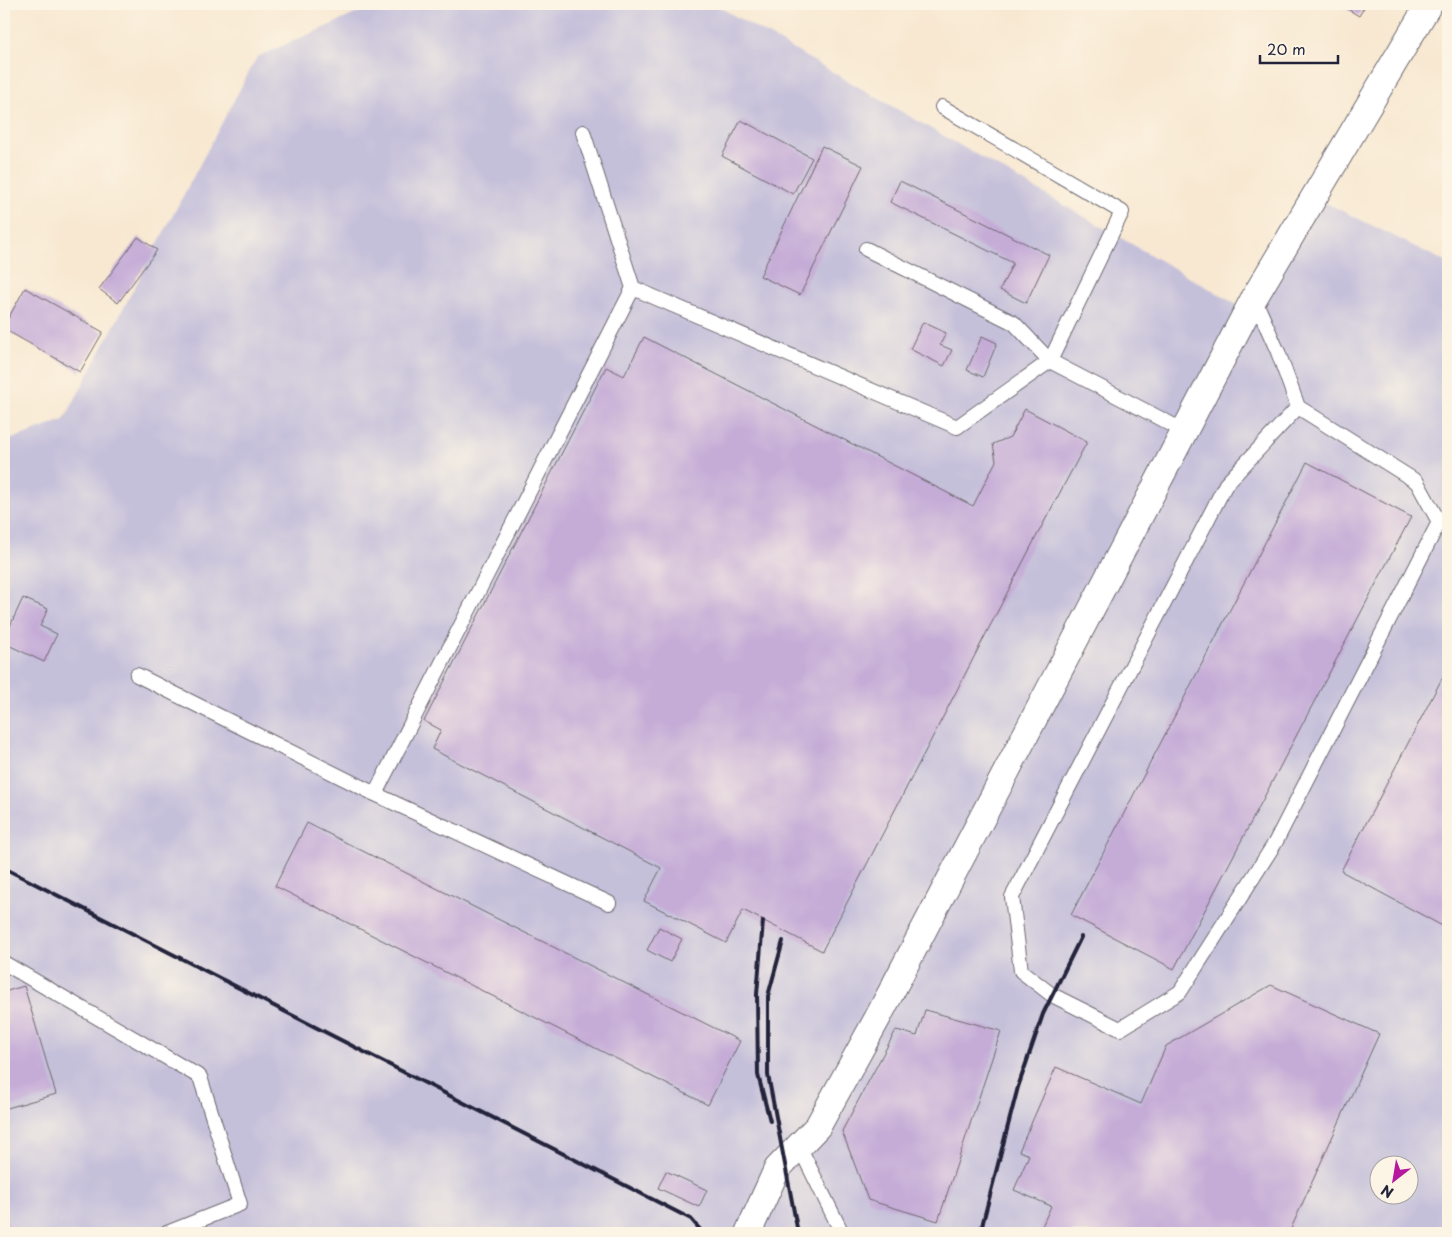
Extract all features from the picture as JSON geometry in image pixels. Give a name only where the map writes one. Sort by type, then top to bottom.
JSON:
[{"type":"street","points":[[748,1233],[777,1169],[818,1126],[882,1010],[1254,298],[1429,4]]},
{"type":"lane","points":[[633,288],[957,427],[1050,361],[1122,212],[942,107]]},
{"type":"lane","points":[[375,794],[633,288],[583,132]]},
{"type":"lane","points":[[866,249],[1014,322],[1050,361],[1184,431]]},
{"type":"lane","points":[[1254,298],[1278,352],[1298,407],[1417,482],[1440,522],[1284,826],[1264,860],[1180,992],[1120,1029],[1052,995],[1021,972],[1012,897],[1226,484],[1298,407]]},
{"type":"lane","points":[[137,675],[375,794],[609,903]]},
{"type":"lane","points":[[4,963],[200,1077],[240,1204],[167,1233]]},
{"type":"lane","points":[[799,1146],[842,1233]]},
{"type":"shaded area","points":[[378,4],[714,4],[1243,308],[1304,192],[1448,263],[1448,1233],[4,1233],[4,436],[12,439],[64,420],[257,57]]},
{"type":"building","points":[[1339,4],[1366,4],[1359,16]]},
{"type":"building","points":[[741,120],[812,158],[793,194],[722,156]]},
{"type":"building","points":[[822,146],[863,166],[800,295],[760,276]]},
{"type":"building","points":[[900,181],[1049,255],[1026,303],[1000,290],[1013,263],[890,202]]},
{"type":"building","points":[[138,237],[157,250],[118,303],[99,289]]},
{"type":"building","points":[[25,288],[103,332],[80,372],[4,329]]},
{"type":"building","points":[[923,322],[946,333],[940,345],[952,350],[944,366],[910,349]]},
{"type":"building","points":[[982,336],[997,343],[983,377],[967,370]]},
{"type":"building","points":[[644,337],[973,506],[996,461],[993,444],[1010,437],[1025,409],[1087,442],[822,951],[743,910],[726,943],[644,901],[661,868],[432,749],[441,730],[424,721],[606,367],[624,376]]},
{"type":"building","points":[[1307,462],[1411,517],[1174,969],[1071,915]]},
{"type":"building","points":[[23,598],[48,609],[40,626],[57,634],[44,662],[4,643],[4,639]]},
{"type":"building","points":[[1448,667],[1448,929],[1341,871]]},
{"type":"building","points":[[307,823],[740,1041],[708,1105],[275,886]]},
{"type":"building","points":[[659,927],[682,939],[670,962],[647,950]]},
{"type":"building","points":[[1271,985],[1379,1034],[1289,1233],[1039,1233],[1051,1206],[1014,1190],[1029,1155],[1019,1151],[1056,1067],[1141,1104],[1166,1046]]},
{"type":"building","points":[[24,986],[56,1094],[4,1109],[4,992]]},
{"type":"building","points":[[925,1010],[1001,1031],[938,1221],[868,1200],[842,1131],[896,1030],[917,1036]]},
{"type":"building","points":[[666,1171],[707,1190],[699,1207],[658,1188]]},
{"type":"building","points":[[4,1208],[11,1233],[4,1233]]},
{"type":"railway","points":[[4,868],[691,1219],[703,1233]]},
{"type":"railway","points":[[763,921],[757,994],[758,1075],[770,1121]]},
{"type":"railway","points":[[981,1233],[1018,1087],[1043,1014],[1081,937]]},
{"type":"railway","points":[[783,941],[768,996],[768,1075],[798,1233]]}]
